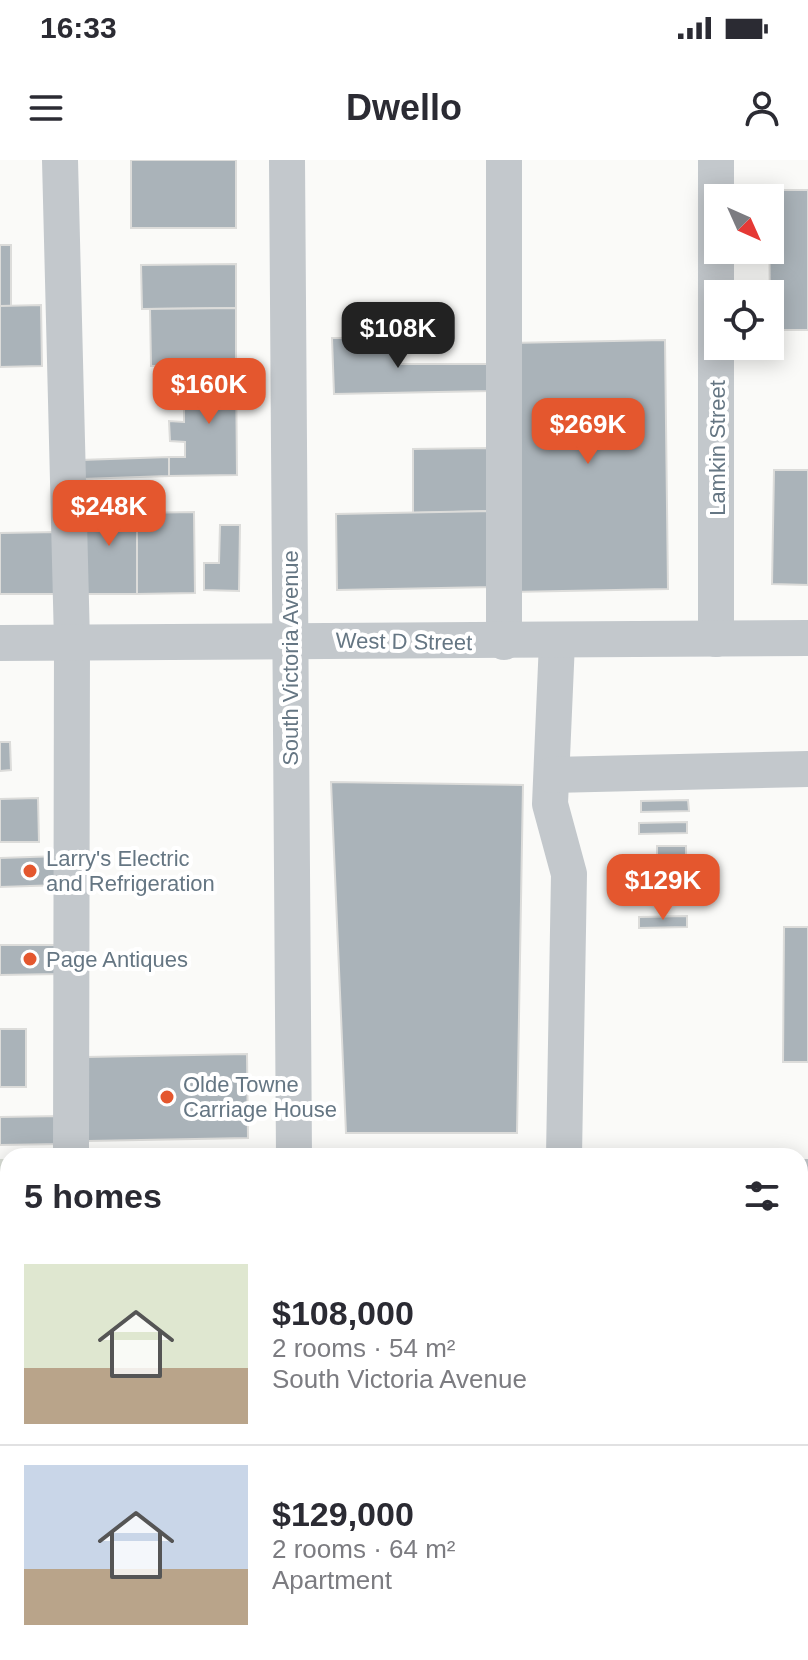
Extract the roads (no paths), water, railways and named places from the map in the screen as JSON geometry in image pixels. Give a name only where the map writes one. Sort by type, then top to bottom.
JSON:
[{"type":"street","points":[[60,160],[72,642],[71,1148]]},
{"type":"street","name":"South Victoria Avenue","points":[[287,160],[294,1148]]},
{"type":"street","points":[[504,160],[504,642]]},
{"type":"street","name":"Lamkin Street","points":[[716,160],[716,639]]},
{"type":"street","name":"West D Street","points":[[0,643],[290,640],[557,642],[808,638]]},
{"type":"street","points":[[557,642],[550,804],[569,874],[564,1148]]},
{"type":"street","points":[[552,775],[808,769]]},
{"type":"place","name":"Larry's Electric and Refrigeration","points":[[30,871]]},
{"type":"place","name":"Page Antiques","points":[[30,959]]},
{"type":"place","name":"Olde Towne Carriage House","points":[[167,1097]]}]
